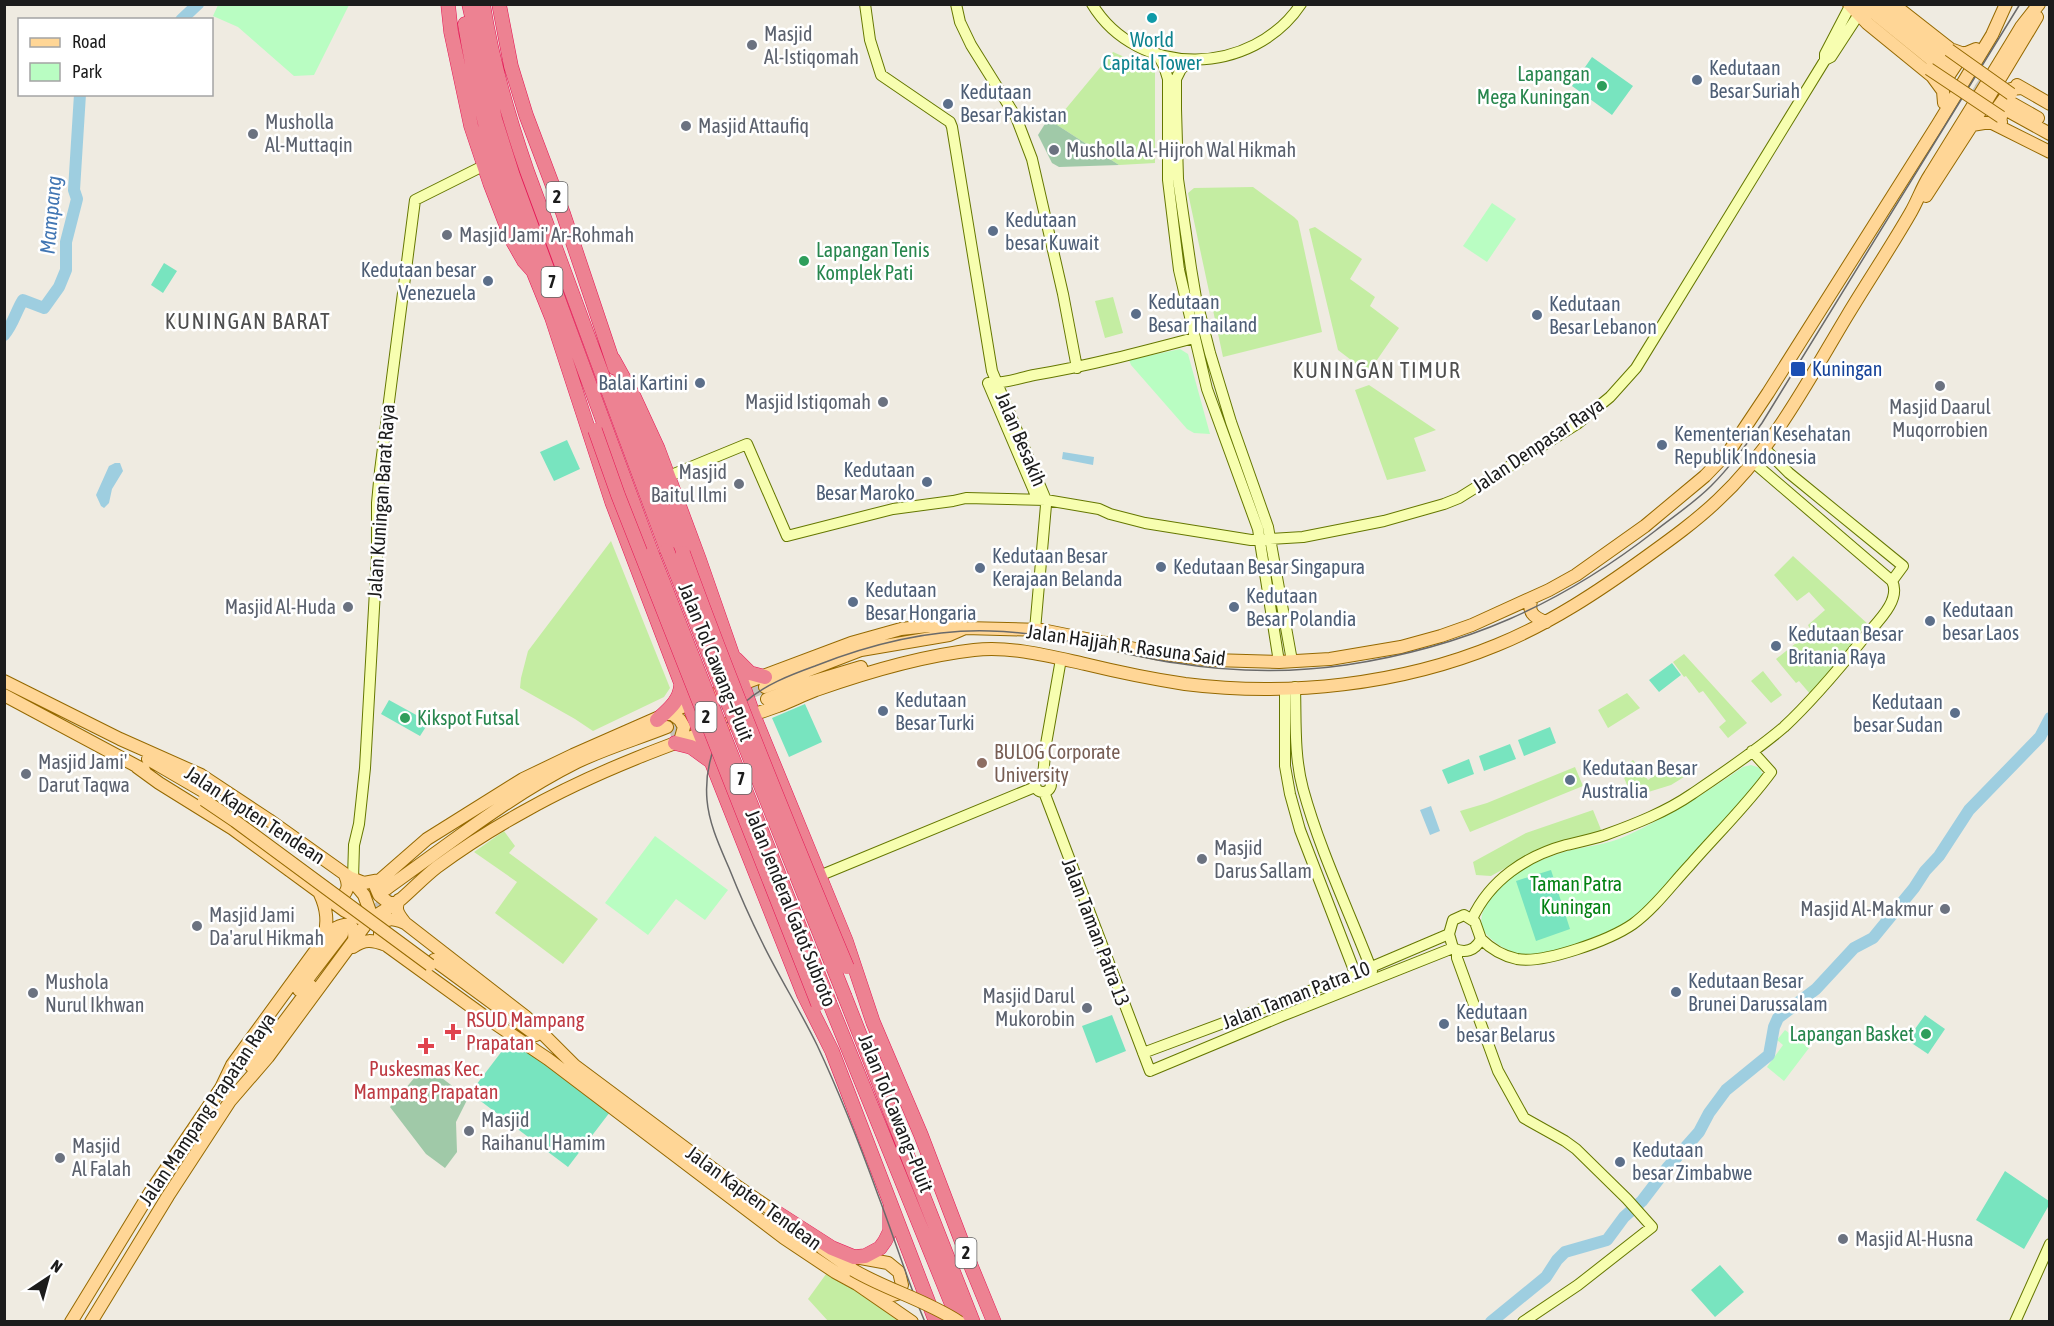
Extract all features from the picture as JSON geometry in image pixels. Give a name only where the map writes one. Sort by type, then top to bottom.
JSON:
[{"type":"highway","name":"Jalan Jenderal Gatot Subroto","points":[[447,4],[465,99],[483,166],[512,240],[524,261],[533,270],[571,372],[585,400],[646,567],[824,1004],[832,1051]]},
{"type":"highway","points":[[463,4],[472,68],[497,165],[530,250],[533,270]]},
{"type":"highway","name":"Jalan Tol Cawang–Pluit","points":[[469,4],[495,118],[513,176],[652,554],[824,1004],[959,1322]]},
{"type":"highway","name":"Jalan Tol Cawang–Pluit","points":[[483,4],[508,115],[523,160],[667,550],[973,1322]]},
{"type":"highway","name":"Jalan Jenderal Gatot Subroto","points":[[500,4],[511,66],[521,97],[563,213],[618,378],[722,662],[847,967],[866,1002]]},
{"type":"highway","name":"Jalan Jenderal Gatot Subroto","points":[[613,359],[647,423],[669,476],[731,652],[759,693],[802,835],[846,941],[866,1002],[994,1322]]},
{"type":"highway","name":"Jalan Jenderal Gatot Subroto","points":[[571,372],[578,402],[609,493],[681,685],[804,995],[832,1051],[936,1322]]},
{"type":"highway","points":[[641,578],[662,592],[677,593],[689,586],[694,578],[699,559]]},
{"type":"highway","points":[[655,613],[671,624],[688,627],[700,619],[712,597]]},
{"type":"highway","points":[[711,696],[703,670],[701,642],[711,618],[712,597]]},
{"type":"highway","points":[[731,652],[750,673],[759,693]]},
{"type":"highway","points":[[681,685],[681,693],[668,735],[691,747],[711,762]]},
{"type":"highway","points":[[747,851],[757,834],[773,825],[782,825],[802,835]]},
{"type":"highway","points":[[779,1214],[832,1248],[854,1257],[872,1253],[885,1241],[890,1231],[892,1205]]},
{"type":"highway","points":[[892,1205],[919,1254],[946,1322]]},
{"type":"main road","points":[[1877,4],[1948,60]]},
{"type":"main road","points":[[1887,4],[2011,94],[2049,117]]},
{"type":"main road","points":[[1893,4],[1948,60]]},
{"type":"main road","name":"Jalan Hajjah R. Rasuna Said","points":[[1911,212],[1928,194],[1972,125],[2039,14],[2040,4]]},
{"type":"main road","name":"Jalan Hajjah R. Rasuna Said","points":[[759,693],[809,692],[904,662],[968,651],[1021,651],[1120,673],[1210,687],[1252,690],[1336,684],[1377,679],[1450,661],[1495,646],[1546,622],[1594,594],[1689,525],[1719,500],[1754,462],[1911,212],[1927,179],[2021,27],[2040,4]]},
{"type":"main road","points":[[1855,7],[1948,60]]},
{"type":"main road","points":[[1855,7],[1932,76],[1943,91],[1944,103]]},
{"type":"main road","points":[[1855,7],[1929,69],[2001,117],[2049,145]]},
{"type":"main road","name":"Jalan Hajjah R. Rasuna Said","points":[[1914,163],[1918,146],[1993,21],[2005,7]]},
{"type":"main road","name":"Jalan Hajjah R. Rasuna Said","points":[[759,693],[844,646],[900,628],[945,624],[965,628],[1038,630],[1180,657],[1235,662],[1286,662],[1341,658],[1401,647],[1472,625],[1576,575],[1645,526],[1689,490],[1721,460],[1735,442],[1914,163],[1992,35],[2005,7]]},
{"type":"main road","points":[[1948,60],[1977,49]]},
{"type":"main road","points":[[1932,76],[1947,78],[1959,60],[1958,55],[1948,60]]},
{"type":"main road","points":[[2002,76],[2049,104]]},
{"type":"main road","points":[[2007,129],[2000,121],[1996,110],[2011,89],[2022,88]]},
{"type":"main road","points":[[2049,125],[2006,105],[2049,134]]},
{"type":"main road","points":[[1972,125],[1992,123],[2049,152]]},
{"type":"main road","points":[[1863,243],[1877,245],[1882,259]]},
{"type":"main road","points":[[1532,598],[1530,613],[1546,622]]},
{"type":"main road","name":"Jalan Kapten Tendean","points":[[4,681],[120,739],[201,775],[349,877],[364,895],[366,920],[345,911],[233,829],[137,767]]},
{"type":"main road","points":[[670,713],[711,696],[759,693]]},
{"type":"main road","points":[[386,945],[379,933],[366,920],[412,862],[441,839],[507,796],[537,773],[595,745],[700,733],[759,693]]},
{"type":"main road","name":"Jalan Kapten Tendean","points":[[4,696],[137,767],[206,797]]},
{"type":"main road","points":[[390,892],[442,863],[521,813],[684,727],[680,720],[670,713]]},
{"type":"main road","points":[[668,735],[670,713]]},
{"type":"main road","points":[[390,892],[455,845],[545,788],[579,769],[668,735]]},
{"type":"main road","name":"Jalan Kapten Tendean","points":[[120,739],[206,797],[432,963],[562,1054]]},
{"type":"main road","points":[[324,939],[327,923],[324,896],[337,899],[344,895],[348,888],[349,877],[390,892]]},
{"type":"main road","points":[[390,892],[396,910],[405,923]]},
{"type":"main road","points":[[379,933],[382,924],[389,919],[405,923]]},
{"type":"main road","name":"Jalan Mampang Prapatan Raya","points":[[91,1322],[157,1213],[230,1101],[268,1057],[348,940],[366,920]]},
{"type":"main road","name":"Jalan Kapten Tendean","points":[[405,923],[526,1017],[574,1065],[700,1160],[779,1214],[823,1249],[864,1276],[935,1308],[959,1322]]},
{"type":"main road","points":[[221,1088],[348,940],[354,936],[352,929],[345,925],[337,926],[324,939]]},
{"type":"main road","name":"Jalan Mampang Prapatan Raya","points":[[71,1322],[151,1191],[221,1088],[232,1065],[324,939]]},
{"type":"main road","points":[[348,940],[369,940],[386,945]]},
{"type":"main road","name":"Jalan Kapten Tendean","points":[[386,945],[548,1059],[784,1238],[912,1322]]},
{"type":"main road","name":"Jalan Kapten Tendean","points":[[432,963],[519,1031],[548,1059]]},
{"type":"main road","points":[[854,1257],[893,1265],[902,1280],[900,1290],[893,1296],[857,1284]]},
{"type":"street","name":"Jalan Besakih","points":[[865,4],[870,40],[881,75],[950,122],[952,127],[993,379],[1045,502],[1038,630]]},
{"type":"street","points":[[956,4],[960,22],[971,45],[1016,117],[1032,159],[1063,294],[1076,365]]},
{"type":"street","points":[[1092,4],[1120,35],[1132,43],[1158,55],[1191,60],[1228,56],[1245,50],[1269,37],[1283,26],[1301,4]]},
{"type":"street","name":"Jalan Denpasar Raya","points":[[669,476],[747,444],[787,536],[893,509],[953,501],[1045,502],[1081,512],[1110,514],[1179,530],[1265,540],[1303,537],[1373,523],[1444,504],[1471,491],[1577,424],[1610,397],[1636,368],[1825,60],[1831,57],[1855,7]]},
{"type":"street","points":[[1158,55],[1168,79],[1168,180],[1179,270],[1207,389],[1258,529],[1265,540],[1276,644],[1286,662]]},
{"type":"street","points":[[1191,60],[1181,69],[1176,79],[1176,109],[1179,179],[1193,278],[1210,353],[1265,540],[1289,643],[1286,662]]},
{"type":"street","name":"Jalan Kuningan Barat Raya","points":[[349,877],[359,824],[365,768],[380,471],[416,200],[483,166]]},
{"type":"street","points":[[993,379],[1076,365],[1193,335]]},
{"type":"street","points":[[1764,447],[1789,473],[1903,566],[1892,581]]},
{"type":"street","points":[[1472,919],[1492,888],[1506,874],[1526,861],[1552,849],[1606,835],[1664,810],[1692,795],[1782,729],[1829,681],[1891,602],[1894,594],[1892,581],[1754,462]]},
{"type":"street","points":[[1276,644],[1289,643]]},
{"type":"street","points":[[819,876],[1040,789],[1037,778],[1043,776],[1046,744],[1061,659]]},
{"type":"street","points":[[1290,688],[1303,788],[1318,833],[1376,980]]},
{"type":"street","points":[[1290,688],[1286,766],[1290,794],[1299,830],[1360,986]]},
{"type":"street","points":[[1523,1322],[1537,1318],[1652,1227],[1576,1149],[1524,1118],[1498,1071],[1449,934],[1450,926],[1456,918],[1464,915],[1472,919],[1481,939],[1488,946],[1506,956],[1526,959],[1574,950],[1619,932],[1640,918],[1661,897],[1771,772],[1752,751]]},
{"type":"street","name":"Jalan Taman Patra 13","points":[[1040,789],[1150,1071]]},
{"type":"street","name":"Jalan Taman Patra 10","points":[[1143,1053],[1355,974],[1449,934]]},
{"type":"street","points":[[1455,949],[1465,951],[1474,949],[1481,939]]},
{"type":"street","name":"Jalan Taman Patra 10","points":[[1150,1071],[1282,1016],[1455,949]]},
{"type":"street","points":[[2015,1322],[2049,1244]]},
{"type":"green space","points":[[218,4],[349,5],[314,75],[294,76],[238,27],[213,16]]},
{"type":"green space","points":[[1113,52],[1155,72],[1155,163],[1119,165],[1054,123]]},
{"type":"green space","name":"Lapangan Mega Kuningan","points":[[1592,57],[1633,86],[1612,115],[1572,86]]},
{"type":"green space","points":[[1048,119],[1119,165],[1059,167],[1052,163],[1038,135]]},
{"type":"green space","points":[[1253,187],[1298,221],[1322,332],[1223,357],[1188,193],[1194,188]]},
{"type":"green space","points":[[1492,203],[1516,219],[1487,262],[1463,246]]},
{"type":"green space","points":[[1315,227],[1362,259],[1350,279],[1375,297],[1370,306],[1399,328],[1368,373],[1338,350],[1309,229]]},
{"type":"green space","points":[[164,263],[177,271],[163,293],[151,285]]},
{"type":"green space","points":[[1113,297],[1123,333],[1105,338],[1095,301]]},
{"type":"green space","points":[[1180,349],[1188,354],[1210,434],[1194,433],[1187,429],[1129,360]]},
{"type":"green space","points":[[1369,385],[1436,430],[1414,438],[1426,471],[1387,480],[1355,390]]},
{"type":"green space","points":[[567,440],[580,469],[554,481],[540,452]]},
{"type":"green space","points":[[611,541],[670,688],[664,697],[593,731],[520,688],[528,651]]},
{"type":"green space","points":[[1793,556],[1869,625],[1811,695],[1799,681],[1796,683],[1776,659],[1811,631],[1808,625],[1825,610],[1809,592],[1797,601],[1774,575]]},
{"type":"green space","points":[[1684,654],[1747,723],[1728,738],[1719,727],[1726,721],[1703,691],[1699,693],[1673,662]]},
{"type":"green space","points":[[1672,663],[1681,675],[1659,692],[1649,680]]},
{"type":"green space","points":[[1763,671],[1782,695],[1771,703],[1751,681]]},
{"type":"green space","points":[[1627,693],[1640,708],[1608,728],[1598,710]]},
{"type":"green space","name":"Kikspot Futsal","points":[[389,700],[429,722],[420,736],[381,714]]},
{"type":"green space","points":[[805,704],[822,742],[789,757],[772,718]]},
{"type":"green space","points":[[1550,727],[1556,743],[1524,756],[1518,740]]},
{"type":"green space","points":[[1510,744],[1516,759],[1484,771],[1479,756]]},
{"type":"green space","points":[[1469,759],[1474,774],[1448,784],[1442,770]]},
{"type":"green space","points":[[1623,759],[1627,764],[1633,760],[1648,780],[1672,762],[1684,777],[1671,785],[1629,798],[1623,787],[1627,785],[1618,763]]},
{"type":"green space","name":"Taman Patra Kuningan","points":[[1751,765],[1760,768],[1763,776],[1652,903],[1623,926],[1579,944],[1529,954],[1510,951],[1485,933],[1482,918],[1489,900],[1504,883],[1522,870],[1554,855],[1626,836],[1657,821],[1743,767]]},
{"type":"green space","points":[[1575,767],[1583,786],[1470,832],[1460,811],[1487,803]]},
{"type":"green space","points":[[1593,810],[1602,832],[1527,856],[1491,876],[1476,875],[1473,862],[1526,833]]},
{"type":"green space","points":[[504,831],[515,846],[509,853],[598,919],[563,964],[495,913],[517,882],[474,852]]},
{"type":"green space","points":[[655,836],[728,890],[705,920],[676,899],[648,935],[605,903]]},
{"type":"green space","points":[[1551,870],[1570,929],[1536,941],[1516,881]]},
{"type":"green space","points":[[1112,1015],[1126,1051],[1096,1063],[1082,1026]]},
{"type":"green space","name":"Lapangan Basket","points":[[1925,1015],[1945,1029],[1928,1054],[1907,1040]]},
{"type":"green space","points":[[1785,1030],[1809,1048],[1784,1081],[1767,1067],[1783,1045],[1777,1040]]},
{"type":"green space","points":[[512,1038],[610,1112],[568,1167],[470,1093]]},
{"type":"green space","points":[[425,1065],[468,1098],[456,1122],[457,1152],[445,1168],[426,1154],[390,1107]]},
{"type":"green space","points":[[2005,1171],[2049,1201],[2049,1205],[2024,1249],[1976,1220]]},
{"type":"green space","points":[[1720,1265],[1744,1292],[1715,1317],[1691,1290]]},
{"type":"green space","points":[[829,1270],[898,1321],[828,1321],[808,1299]]},
{"type":"water","points":[[1063,452],[1094,457],[1093,465],[1062,459]]},
{"type":"water","points":[[120,463],[123,471],[112,489],[109,503],[104,508],[96,495],[109,466]]},
{"type":"water","points":[[1431,806],[1440,831],[1430,835],[1420,810]]},
{"type":"waterway","name":"Mampang","points":[[183,18],[198,4]]},
{"type":"waterway","name":"Mampang","points":[[4,335],[23,300],[44,308],[59,287],[66,270],[66,242],[77,199],[74,190],[80,96]]},
{"type":"waterway","points":[[1491,1322],[1546,1277],[1565,1252],[1607,1240],[1624,1217],[1642,1201],[1699,1132],[1709,1113],[1726,1090],[1769,1055],[1778,1018],[1816,989],[1854,948],[1873,938],[1939,856],[1969,810],[2040,737],[2050,718]]},
{"type":"tunnel","points":[[1948,61],[2008,101]]},
{"type":"tunnel","points":[[1943,69],[2003,108]]},
{"type":"tunnel","points":[[667,727],[765,687]]},
{"type":"tunnel","points":[[671,736],[691,729]]},
{"type":"tunnel","points":[[348,938],[392,895]]},
{"type":"tram line","points":[[925,1322],[834,1082],[753,924],[712,827],[707,800],[710,760],[720,735],[735,713],[760,691],[796,673],[858,651],[923,635],[968,631],[1014,632],[1197,666],[1239,670],[1304,669],[1346,665],[1431,647],[1510,619],[1547,601],[1619,557],[1684,509],[1711,486],[1738,456],[1762,423],[2020,4]]},
{"type":"place","name":"World Capital Tower","points":[[1152,18]]},
{"type":"place","name":"Masjid Al-Istiqomah","points":[[752,45]]},
{"type":"place","name":"Kedutaan Besar Suriah","points":[[1697,80]]},
{"type":"place","name":"Lapangan Mega Kuningan","points":[[1602,86]]},
{"type":"place","name":"Kedutaan Besar Pakistan","points":[[948,104]]},
{"type":"place","name":"Masjid Attaufiq","points":[[686,126]]},
{"type":"place","name":"Musholla Al-Muttaqin","points":[[253,134]]},
{"type":"place","name":"Musholla Al-Hijroh Wal Hikmah","points":[[1054,150]]},
{"type":"place","name":"Kedutaan besar Kuwait","points":[[993,231]]},
{"type":"place","name":"Masjid Jami' Ar-Rohmah","points":[[447,235]]},
{"type":"place","name":"Lapangan Tenis Komplek Pati","points":[[804,261]]},
{"type":"place","name":"Kedutaan besar Venezuela","points":[[488,281]]},
{"type":"place","name":"Kedutaan Besar Thailand","points":[[1136,314]]},
{"type":"place","name":"Kedutaan Besar Lebanon","points":[[1537,315]]},
{"type":"place","name":"Kuningan","points":[[1798,369]]},
{"type":"place","name":"Balai Kartini","points":[[700,383]]},
{"type":"place","name":"Masjid Daarul Muqorrobien","points":[[1940,386]]},
{"type":"place","name":"Masjid Istiqomah","points":[[883,402]]},
{"type":"place","name":"Kementerian Kesehatan Republik Indonesia","points":[[1662,445]]},
{"type":"place","name":"Kedutaan Besar Maroko","points":[[927,482]]},
{"type":"place","name":"Masjid Baitul Ilmi","points":[[739,484]]},
{"type":"place","name":"Kedutaan Besar Singapura","points":[[1161,567]]},
{"type":"place","name":"Kedutaan Besar Kerajaan Belanda","points":[[980,568]]},
{"type":"place","name":"Kedutaan Besar Hongaria","points":[[853,602]]},
{"type":"place","name":"Masjid Al-Huda","points":[[348,607]]},
{"type":"place","name":"Kedutaan Besar Polandia","points":[[1234,607]]},
{"type":"place","name":"Kedutaan besar Laos","points":[[1930,621]]},
{"type":"place","name":"Kedutaan Besar Britania Raya","points":[[1776,646]]},
{"type":"place","name":"Kedutaan Besar Turki","points":[[883,711]]},
{"type":"place","name":"Kedutaan besar Sudan","points":[[1955,713]]},
{"type":"place","name":"Kikspot Futsal","points":[[405,718]]},
{"type":"place","name":"BULOG Corporate University","points":[[982,763]]},
{"type":"place","name":"Masjid Jami' Darut Taqwa","points":[[26,774]]},
{"type":"place","name":"Kedutaan Besar Australia","points":[[1570,780]]},
{"type":"place","name":"Masjid Darus Sallam","points":[[1202,859]]},
{"type":"place","name":"Masjid Al-Makmur","points":[[1945,909]]},
{"type":"place","name":"Masjid Jami Da'arul Hikmah","points":[[197,926]]},
{"type":"place","name":"Kedutaan Besar Brunei Darussalam","points":[[1676,992]]},
{"type":"place","name":"Mushola Nurul Ikhwan","points":[[33,993]]},
{"type":"place","name":"Masjid Darul Mukorobin","points":[[1087,1008]]},
{"type":"place","name":"Kedutaan besar Belarus","points":[[1444,1024]]},
{"type":"place","name":"RSUD Mampang Prapatan","points":[[453,1032]]},
{"type":"place","name":"Lapangan Basket","points":[[1926,1034]]},
{"type":"place","name":"Puskesmas Kec. Mampang Prapatan","points":[[426,1046]]},
{"type":"place","name":"Masjid Raihanul Hamim","points":[[469,1131]]},
{"type":"place","name":"Masjid Al Falah","points":[[60,1158]]},
{"type":"place","name":"Kedutaan besar Zimbabwe","points":[[1620,1162]]},
{"type":"place","name":"Masjid Al-Husna","points":[[1843,1239]]},
{"type":"district","name":"KUNINGAN BARAT","points":[[248,321]]},
{"type":"district","name":"KUNINGAN TIMUR","points":[[1377,370]]}]
